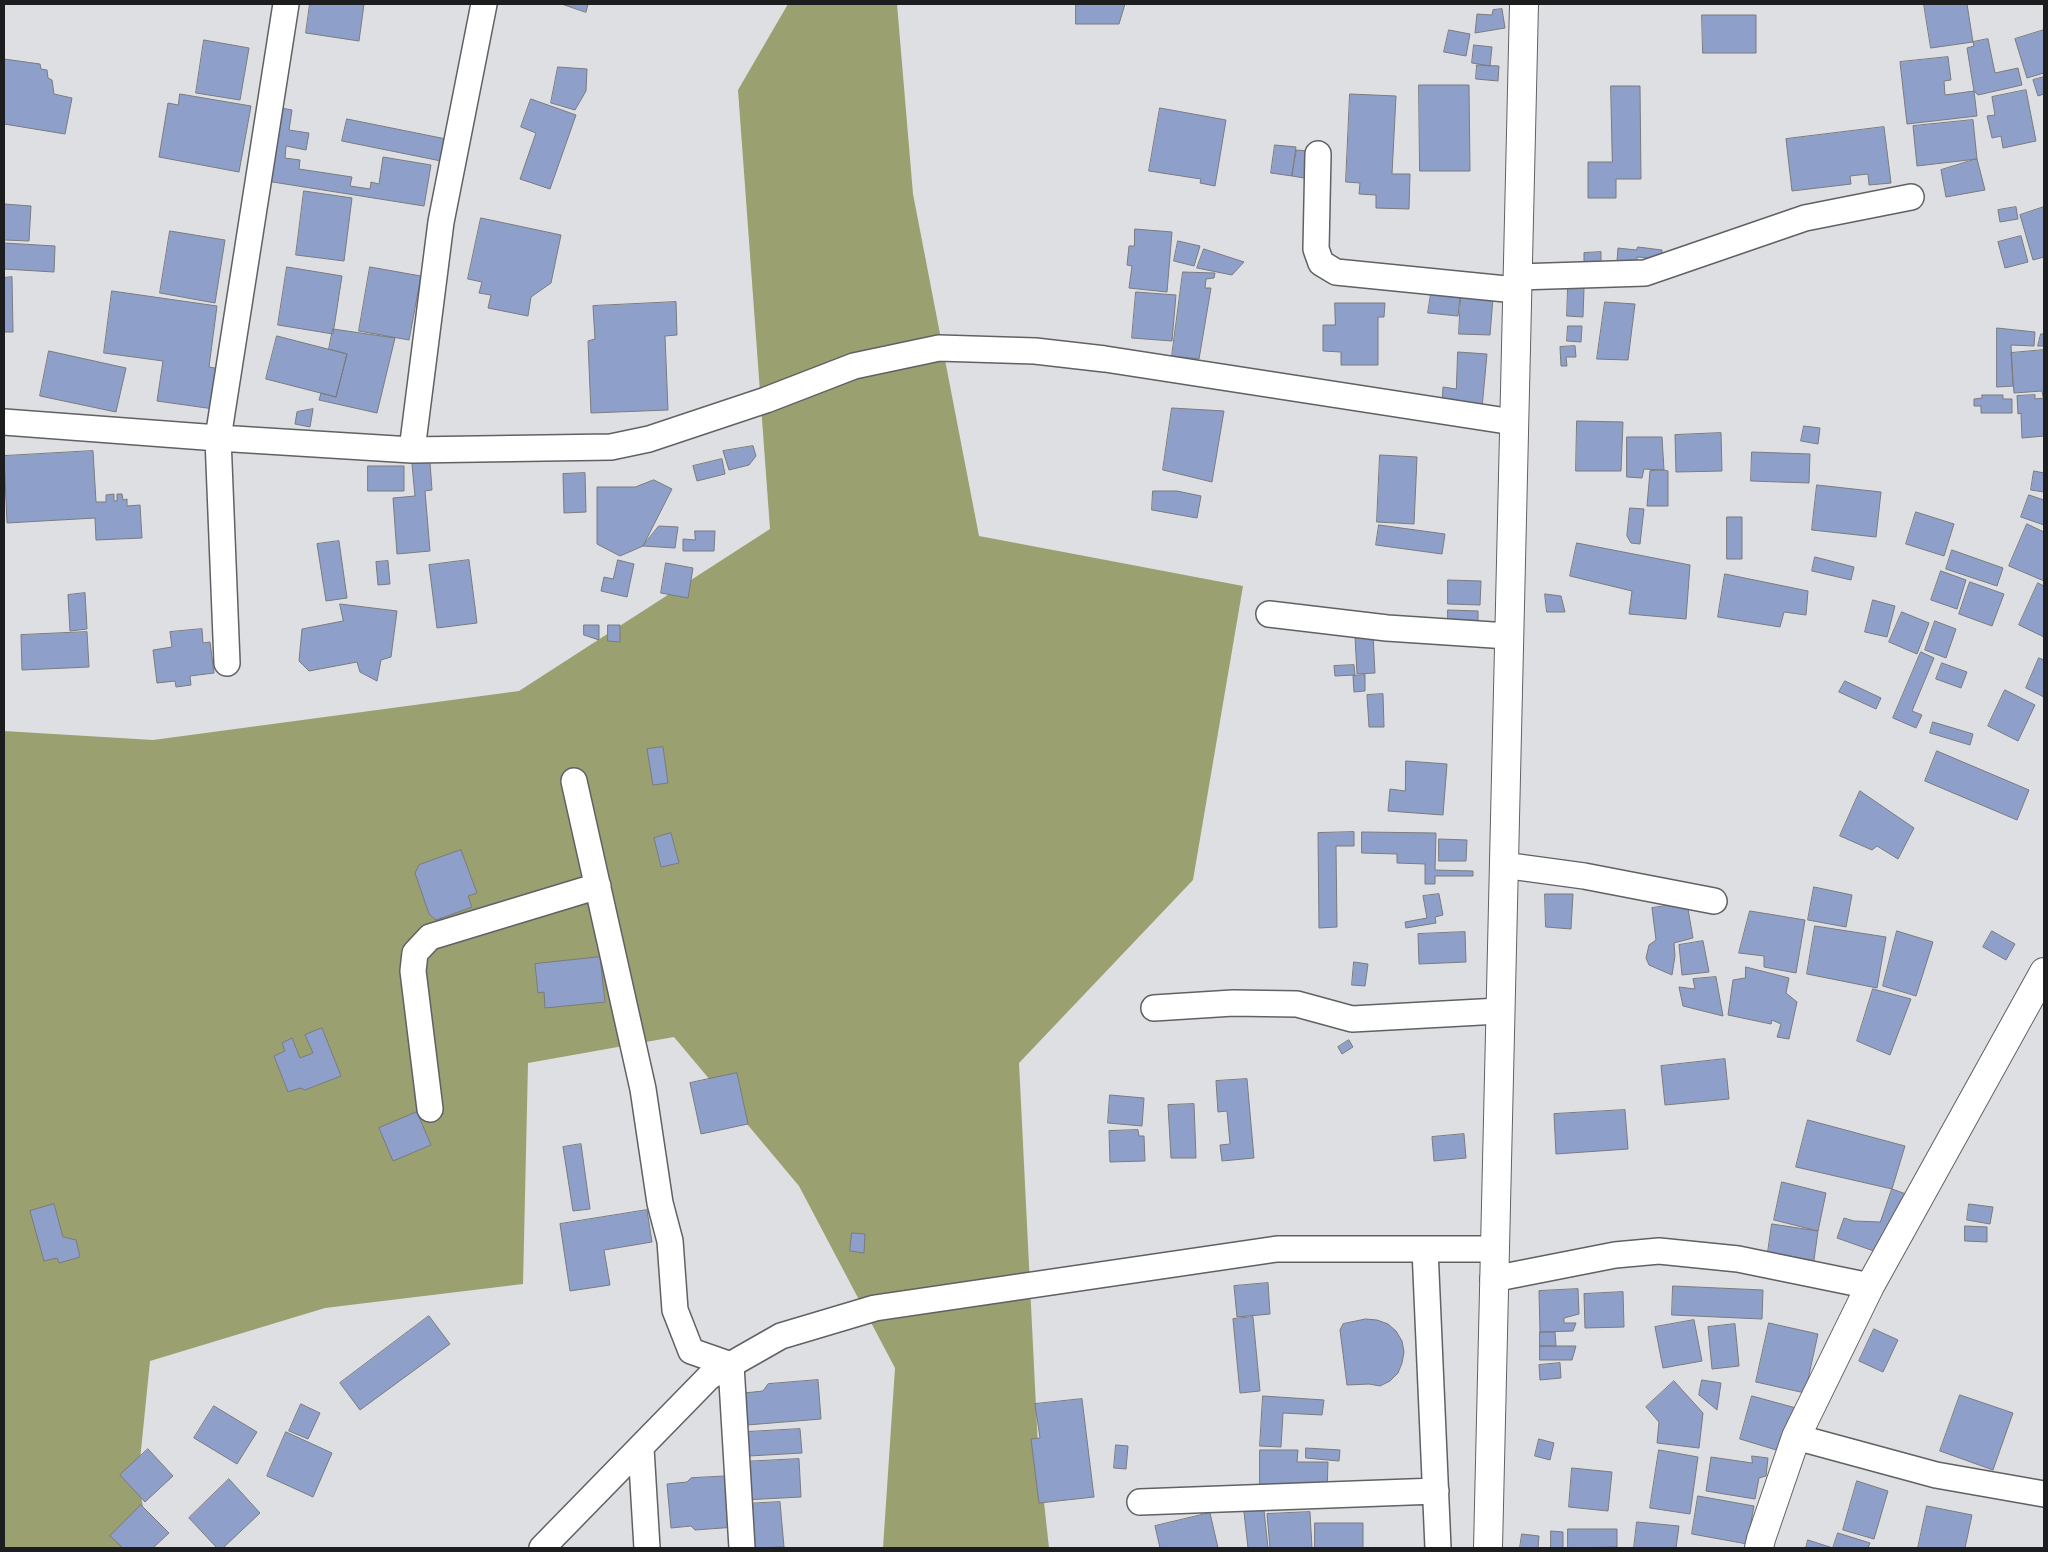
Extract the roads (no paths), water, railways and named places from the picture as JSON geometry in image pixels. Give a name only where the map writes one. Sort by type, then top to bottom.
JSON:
[{"type":"main road","points":[[1488,1548],[1524,4]]},
{"type":"main road","points":[[1759,1548],[1796,1437],[1870,1286],[2044,972]]},
{"type":"street","points":[[227,663],[218,438],[286,4]]},
{"type":"street","points":[[412,450],[441,222],[484,4]]},
{"type":"street","points":[[1318,154],[1316,249],[1321,263],[1336,272],[1516,284],[1645,273],[1671,266],[1805,218],[1911,197]]},
{"type":"street","points":[[4,422],[412,450],[611,447],[649,439],[766,400],[854,366],[939,348],[1035,351],[1105,359],[1513,422]]},
{"type":"street","points":[[1269,614],[1388,628],[1508,636]]},
{"type":"street","points":[[574,781],[643,1089],[660,1204],[670,1242],[675,1310],[691,1351],[731,1365]]},
{"type":"street","points":[[1503,865],[1584,876],[1714,901]]},
{"type":"street","points":[[430,1109],[413,971],[416,953],[430,937],[598,886]]},
{"type":"street","points":[[1154,1008],[1233,1003],[1297,1004],[1352,1019],[1500,1011]]},
{"type":"street","points":[[1425,1248],[1438,1548]]},
{"type":"street","points":[[542,1548],[709,1377],[781,1336],[875,1308],[1277,1249],[1494,1248]]},
{"type":"street","points":[[1493,1279],[1615,1255],[1659,1251],[1738,1259],[1870,1286]]},
{"type":"street","points":[[731,1365],[742,1548]]},
{"type":"street","points":[[1796,1437],[1936,1475],[2044,1494]]},
{"type":"street","points":[[641,1448],[647,1548]]},
{"type":"street","points":[[1140,1502],[1436,1491]]}]
